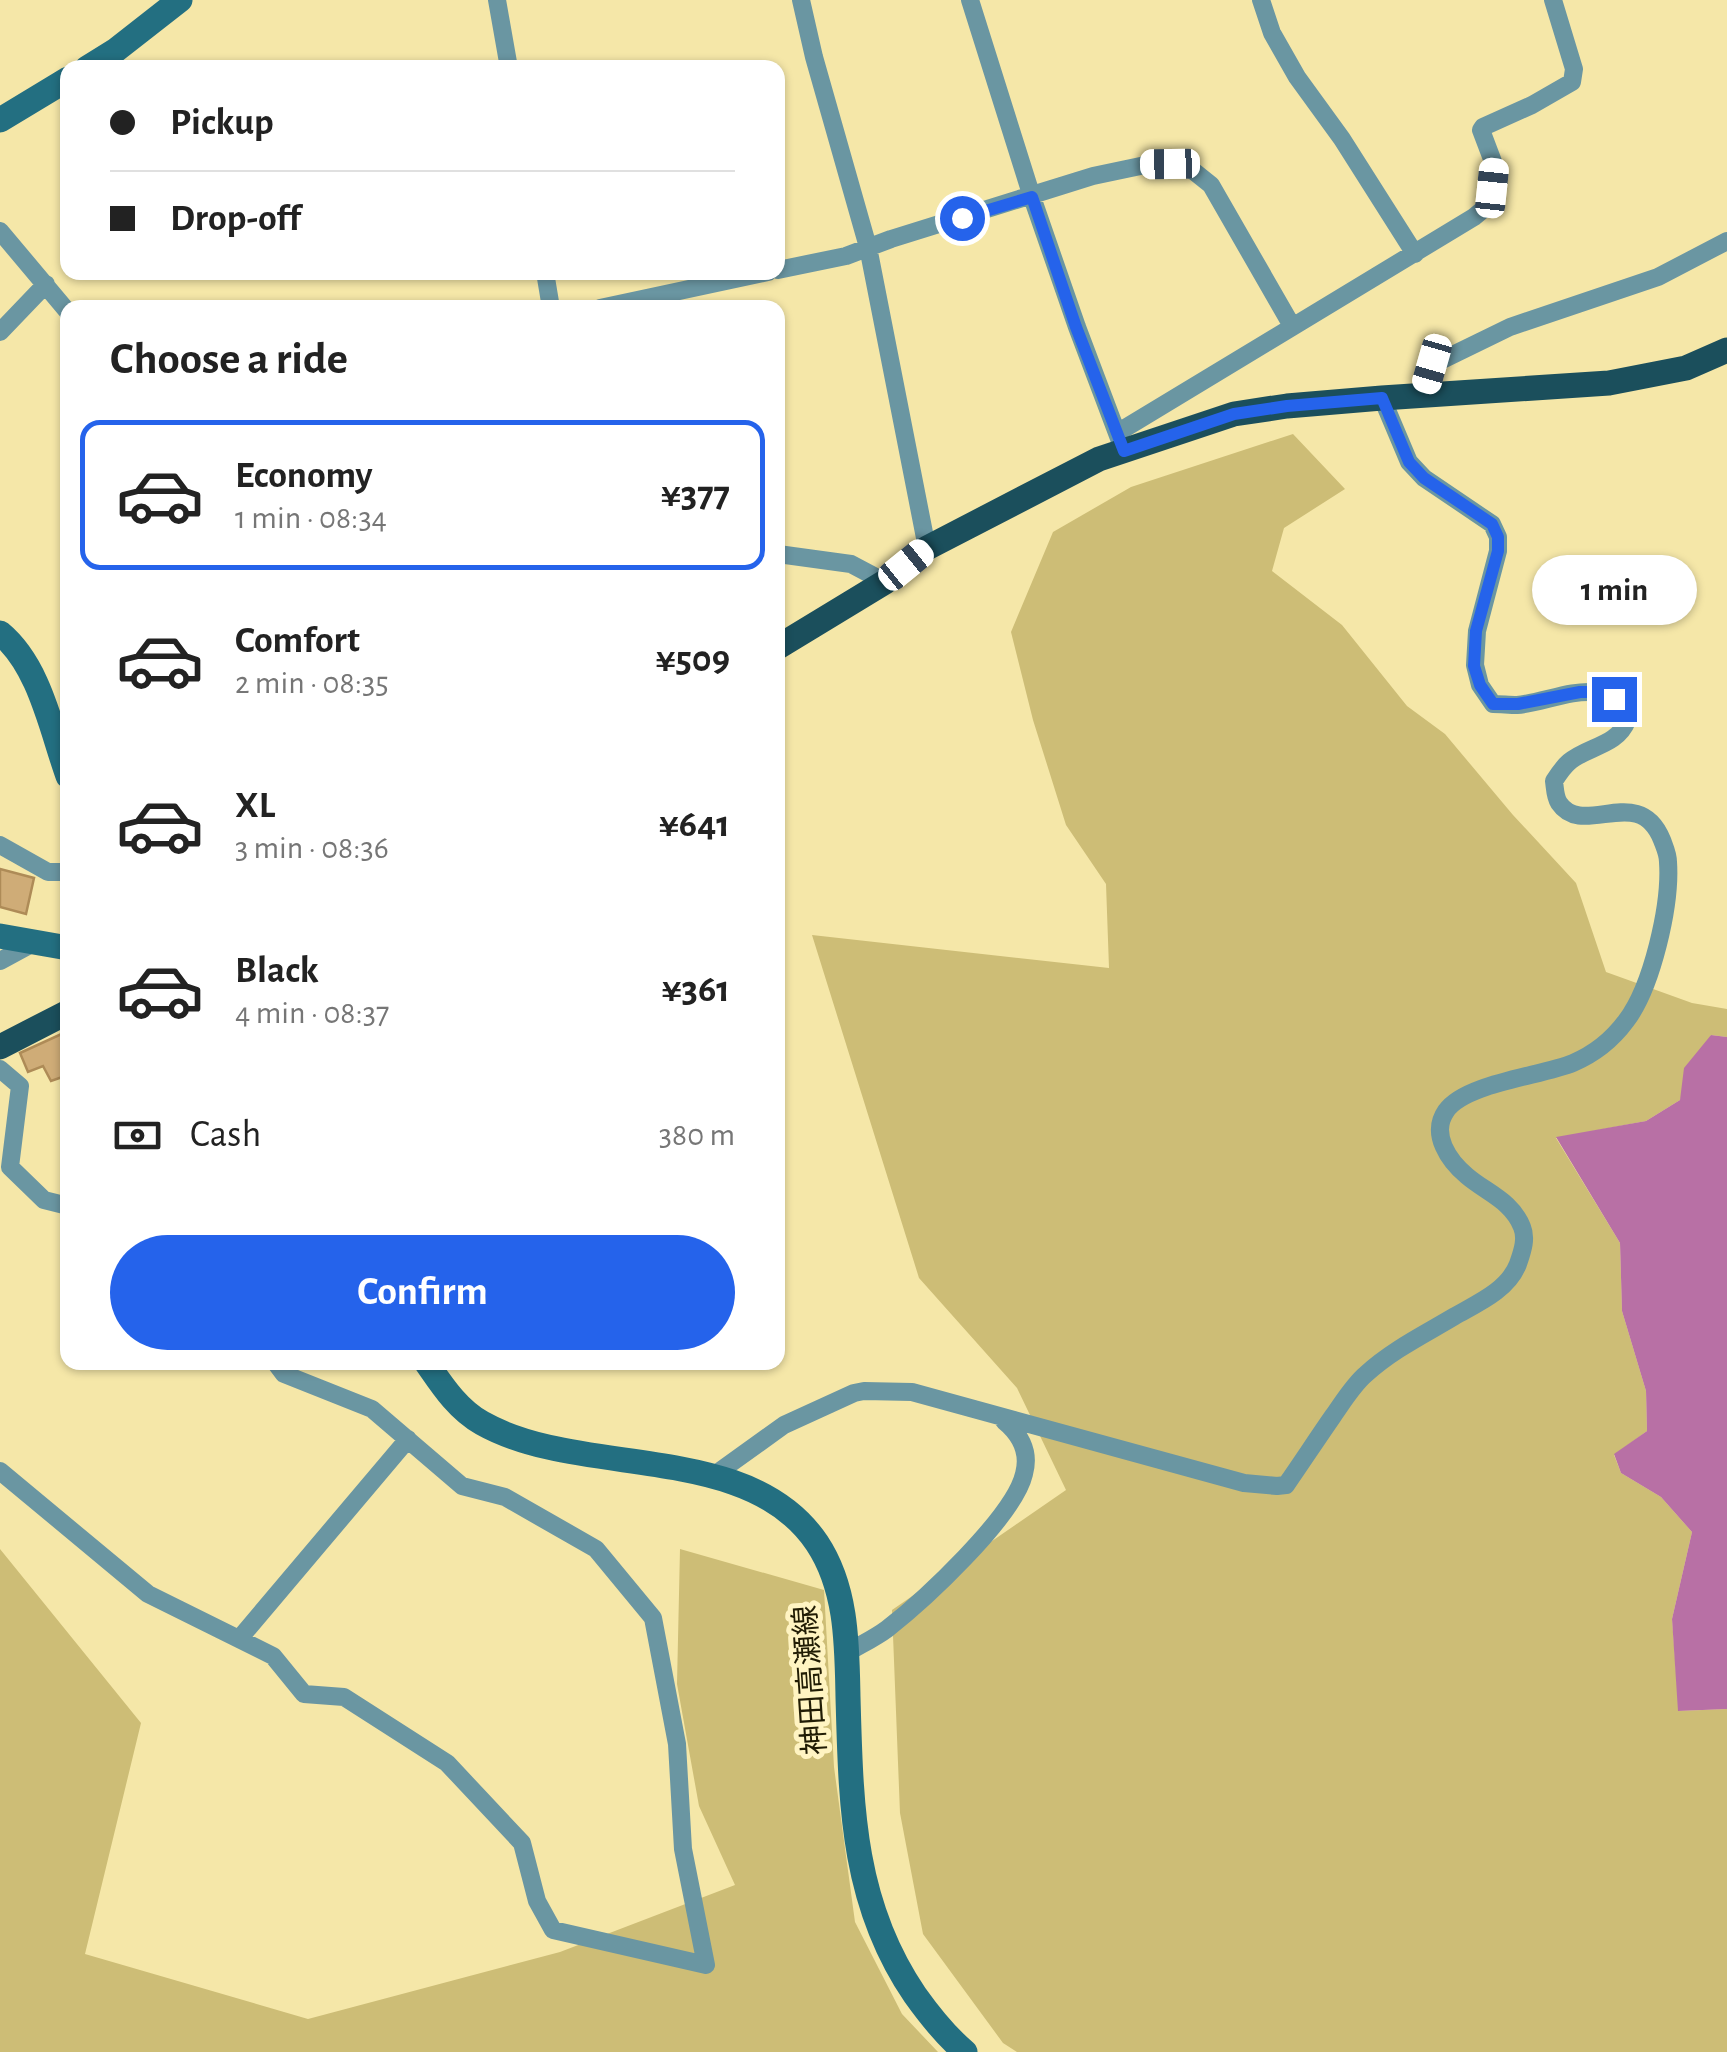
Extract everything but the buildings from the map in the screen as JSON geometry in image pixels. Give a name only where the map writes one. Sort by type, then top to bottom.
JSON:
[{"type":"main road","points":[[99,60],[180,0]]},
{"type":"main road","points":[[0,120],[60,84]]},
{"type":"main road","points":[[785,643],[885,582],[927,548],[1099,459],[1120,442],[1234,414],[1287,406],[1609,383],[1686,368],[1727,350]]},
{"type":"main road","points":[[0,633],[10,641],[34,680],[60,753]]},
{"type":"main road","points":[[0,936],[60,947]]},
{"type":"main road","points":[[0,1047],[60,1016]]},
{"type":"main road","name":"神田高瀬線","points":[[432,1370],[451,1398],[478,1422],[514,1439],[556,1450],[713,1476],[762,1494],[792,1516],[816,1542],[834,1580],[846,1625],[854,1829],[872,1910],[905,1980],[930,2016],[965,2052]]},
{"type":"street","points":[[497,0],[508,60]]},
{"type":"street","points":[[800,0],[868,247],[927,548]]},
{"type":"street","points":[[970,0],[1076,327],[1120,442],[1292,326],[1486,207],[1494,167],[1483,126],[1572,82],[1574,69],[1554,0]]},
{"type":"street","points":[[1261,0],[1272,34],[1297,77],[1342,139],[1415,254]]},
{"type":"street","points":[[785,269],[846,256],[1093,176],[1150,164],[1170,164],[1191,169],[1211,185],[1292,326]]},
{"type":"street","points":[[0,231],[60,302]]},
{"type":"street","points":[[1424,395],[1432,364],[1510,326],[1658,277],[1727,241]]},
{"type":"street","points":[[637,300],[731,280]]},
{"type":"street","points":[[0,332],[46,284]]},
{"type":"street","points":[[713,1476],[784,1425],[864,1390],[912,1392],[1244,1483],[1286,1484],[1364,1374],[1489,1297],[1516,1268],[1524,1240],[1522,1227],[1507,1204],[1467,1176],[1446,1152],[1440,1138],[1446,1111],[1458,1100],[1484,1088],[1572,1063],[1602,1048],[1628,1019],[1666,920],[1668,856],[1658,829],[1635,812],[1588,816],[1567,812],[1557,801],[1554,781],[1572,760],[1622,733],[1627,721],[1614,699],[1600,692],[1580,692],[1518,704],[1493,704],[1480,685],[1474,666],[1476,631],[1498,551],[1498,537],[1492,524],[1424,478],[1409,462],[1382,398]]},
{"type":"street","points":[[785,555],[851,564],[885,582]]},
{"type":"street","points":[[0,845],[48,872],[60,872]]},
{"type":"street","points":[[0,961],[35,942]]},
{"type":"street","points":[[0,1068],[20,1086],[10,1168],[44,1200],[60,1204]]},
{"type":"street","points":[[0,1471],[148,1594],[273,1656],[304,1694],[344,1697],[447,1763],[522,1843],[537,1901],[553,1930],[706,1965],[683,1849],[678,1744],[652,1618],[596,1549],[505,1497],[462,1486],[372,1409],[281,1370]]},
{"type":"street","points":[[847,1653],[884,1631],[948,1576],[1020,1488],[1026,1454],[1018,1433],[1000,1418]]},
{"type":"street","points":[[239,1640],[408,1439]]},
{"type":"shaded area","points":[[1293,434],[1345,489],[1284,528],[1272,571],[1342,625],[1407,706],[1445,734],[1576,883],[1606,972],[1692,1003],[1727,1009],[1727,1037],[1711,1035],[1680,1100],[1646,1121],[1556,1138],[1620,1243],[1622,1311],[1646,1391],[1647,1431],[1614,1455],[1621,1473],[1661,1497],[1692,1532],[1672,1619],[1679,1711],[1727,1709],[1727,2052],[1017,2052],[1003,2043],[923,1934],[900,1813],[892,1610],[1066,1490],[1017,1388],[919,1278],[812,935],[1109,968],[1106,884],[1066,825],[1011,632],[1053,532],[1131,487]]},
{"type":"shaded area","points":[[1711,1035],[1727,1037],[1727,1709],[1678,1711],[1672,1619],[1692,1532],[1661,1497],[1621,1473],[1614,1454],[1647,1431],[1646,1391],[1622,1311],[1620,1243],[1556,1137],[1646,1121],[1680,1100],[1684,1068]]},
{"type":"shaded area","points":[[0,1549],[141,1723],[85,1954],[308,2019],[560,1952],[735,1885],[699,1806],[677,1684],[680,1549],[824,1590],[834,1767],[855,1922],[902,2014],[938,2052],[0,2052]]},
{"type":"route","points":[[962,218],[1032,197],[1124,451],[1234,414],[1382,398],[1409,462],[1424,478],[1492,524],[1498,537],[1498,551],[1476,631],[1474,666],[1480,685],[1493,704],[1518,704],[1580,692],[1600,692],[1614,699]]}]
